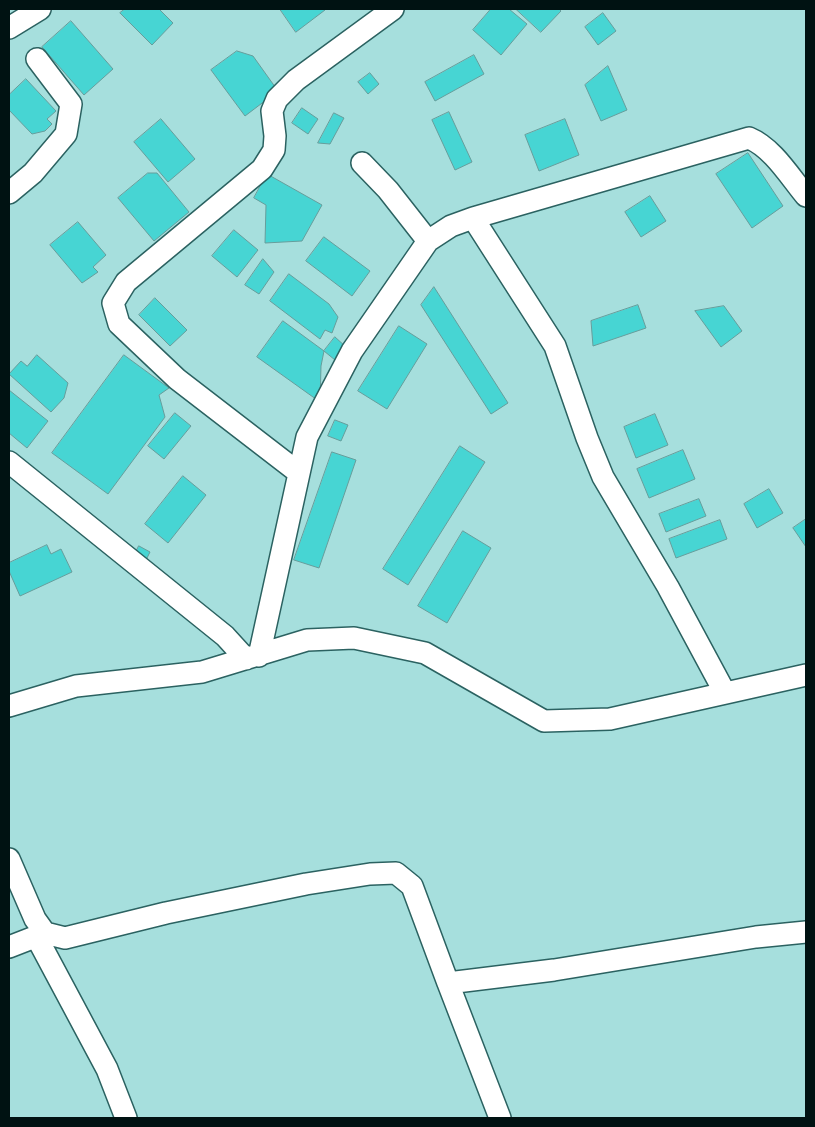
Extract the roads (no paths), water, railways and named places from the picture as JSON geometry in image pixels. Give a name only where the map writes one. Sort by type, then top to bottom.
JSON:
[{"type":"street","points":[[9,28],[40,9]]},
{"type":"street","points":[[299,473],[177,380],[119,324],[113,303],[126,282],[262,169],[274,150],[275,136],[272,111],[277,99],[296,80],[393,9]]},
{"type":"street","points":[[9,193],[33,173],[66,134],[71,104],[37,59]]},
{"type":"street","points":[[252,657],[307,437],[352,351],[428,241],[451,226],[473,218],[749,138],[759,143],[769,152],[806,196]]},
{"type":"street","points":[[362,163],[388,190],[428,241]]},
{"type":"street","points":[[473,218],[555,346],[586,438],[603,477],[668,587],[725,693]]},
{"type":"street","points":[[9,462],[252,657]]},
{"type":"street","points":[[9,706],[76,686],[202,672],[308,640],[354,638],[425,653],[544,721],[610,719],[806,675]]},
{"type":"street","points":[[9,859],[40,935],[108,1068],[126,1118]]},
{"type":"street","points":[[9,947],[40,935],[66,938],[166,913],[306,884],[370,874],[396,873],[412,886],[500,1118]]},
{"type":"street","points":[[448,983],[554,970],[756,937],[806,932]]}]
